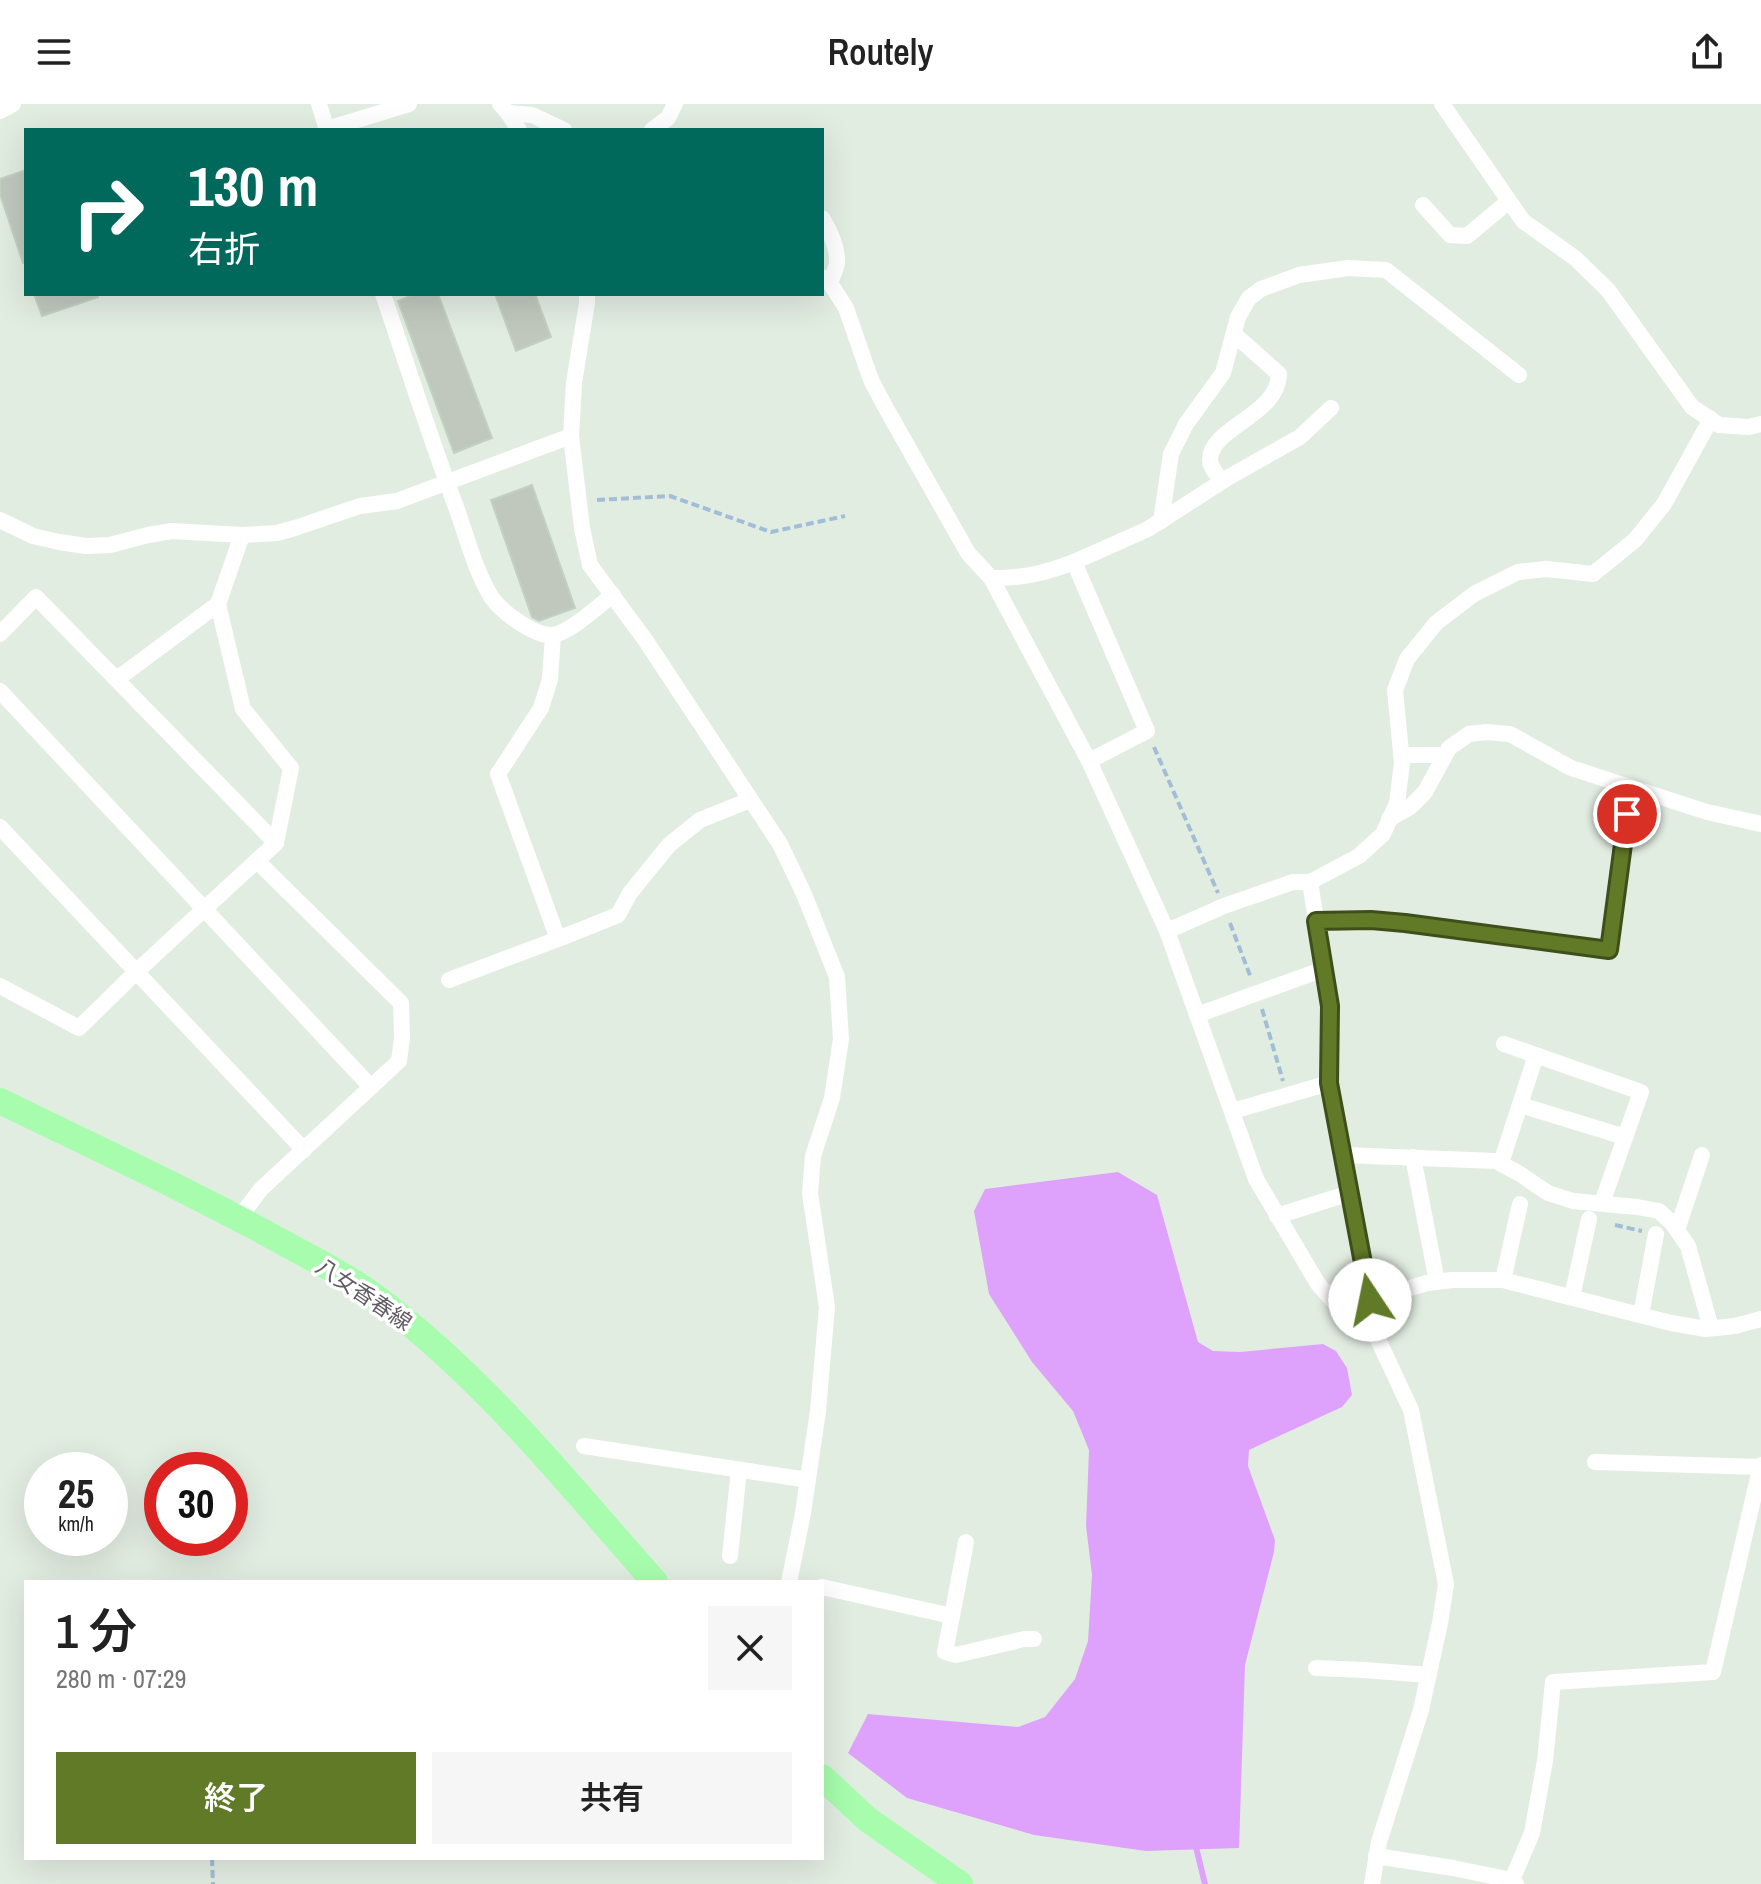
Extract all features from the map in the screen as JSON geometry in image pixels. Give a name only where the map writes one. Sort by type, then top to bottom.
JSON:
[{"type":"main road","name":"八女香春線","points":[[0,1101],[239,1218],[378,1298],[421,1332],[507,1414],[653,1580]]},
{"type":"main road","points":[[824,1779],[867,1819],[960,1884]]},
{"type":"street","points":[[0,111],[13,104]]},
{"type":"street","points":[[319,104],[327,128]]},
{"type":"street","points":[[330,128],[409,104]]},
{"type":"street","points":[[655,128],[668,118],[675,104]]},
{"type":"street","points":[[1442,104],[1523,221],[1575,258],[1608,290],[1692,407],[1719,425],[1749,427],[1761,424]]},
{"type":"street","points":[[504,108],[518,128]]},
{"type":"street","points":[[504,108],[532,115],[560,128]]},
{"type":"street","points":[[1423,205],[1450,235],[1467,236],[1509,201]]},
{"type":"street","points":[[824,221],[835,247],[837,264],[826,280],[846,308],[871,380],[968,553],[991,578],[1089,761],[1167,931],[1256,1179],[1318,1284],[1333,1301],[1347,1304],[1427,1283],[1503,1280],[1671,1323],[1711,1328],[1761,1319]]},
{"type":"street","points":[[1161,521],[1171,454],[1186,424],[1223,373],[1238,317],[1249,298],[1261,289],[1299,275],[1348,268],[1386,270],[1519,375]]},
{"type":"street","points":[[384,296],[447,484],[483,581],[495,601],[536,633],[553,635],[569,628],[613,595]]},
{"type":"street","points":[[587,296],[574,383],[571,436],[582,528],[590,565],[687,700],[780,844],[837,977],[841,1039],[832,1098],[813,1156],[810,1193],[827,1307],[818,1411],[794,1580]]},
{"type":"street","points":[[1222,481],[1210,460],[1213,449],[1225,434],[1259,411],[1279,385],[1279,374],[1234,334]]},
{"type":"street","points":[[991,578],[1045,574],[1148,529],[1222,481],[1300,437],[1331,408]]},
{"type":"street","points":[[1167,931],[1224,906],[1293,882],[1310,882],[1359,856],[1383,834],[1397,803],[1402,763],[1395,690],[1407,659],[1436,623],[1474,594],[1518,572],[1546,569],[1593,574],[1635,540],[1664,504],[1711,419]]},
{"type":"street","points":[[0,520],[33,536],[86,546],[110,545],[172,531],[242,535],[277,533],[360,506],[397,501],[571,436]]},
{"type":"street","points":[[0,986],[79,1028],[276,843],[291,768],[243,709],[218,604],[242,535]]},
{"type":"street","points":[[1074,562],[1147,731],[1089,761]]},
{"type":"street","points":[[0,634],[36,597],[276,843]]},
{"type":"street","points":[[117,679],[218,604]]},
{"type":"street","points":[[553,635],[550,679],[541,708],[498,774],[558,939]]},
{"type":"street","points":[[0,691],[371,1087]]},
{"type":"street","points":[[1389,819],[1410,807],[1425,792],[1449,748],[1469,734],[1486,732],[1510,734],[1571,768],[1707,812],[1761,824]]},
{"type":"street","points":[[1401,755],[1445,755]]},
{"type":"street","points":[[1316,921],[1405,923],[1609,950],[1630,787]]},
{"type":"street","points":[[449,980],[618,915],[630,893],[669,845],[700,820],[750,800]]},
{"type":"street","points":[[0,827],[304,1150]]},
{"type":"street","points":[[239,1218],[261,1189],[399,1061],[402,1038],[401,1003],[257,861]]},
{"type":"street","points":[[1310,882],[1330,1006],[1329,1083],[1375,1333],[1411,1410],[1446,1584],[1421,1710],[1379,1842],[1372,1884]]},
{"type":"street","points":[[1197,1015],[1324,969]]},
{"type":"street","points":[[1504,1044],[1641,1092],[1602,1203]]},
{"type":"street","points":[[1501,1163],[1536,1055]]},
{"type":"street","points":[[1233,1111],[1329,1083]]},
{"type":"street","points":[[1520,1105],[1625,1137]]},
{"type":"street","points":[[1343,1155],[1496,1161],[1548,1193],[1573,1201],[1659,1211],[1688,1246],[1711,1328]]},
{"type":"street","points":[[1677,1230],[1702,1155]]},
{"type":"street","points":[[1413,1157],[1437,1282]]},
{"type":"street","points":[[1277,1216],[1350,1193]]},
{"type":"street","points":[[1503,1280],[1520,1204]]},
{"type":"street","points":[[1572,1297],[1589,1219]]},
{"type":"street","points":[[1641,1315],[1656,1234]]},
{"type":"street","points":[[584,1446],[808,1480]]},
{"type":"street","points":[[1376,1856],[1453,1868],[1514,1882],[1532,1833],[1545,1761],[1553,1682],[1713,1672],[1761,1466],[1595,1462]]},
{"type":"street","points":[[730,1556],[739,1470]]},
{"type":"street","points":[[966,1542],[945,1652],[956,1655],[1034,1639]]},
{"type":"street","points":[[824,1587],[952,1616]]},
{"type":"street","points":[[1316,1668],[1429,1675]]},
{"type":"path","points":[[579,501],[670,496],[771,532],[845,516]]},
{"type":"path","points":[[212,1860],[213,1884]]},
{"type":"shaded area","points":[[1118,1172],[1157,1195],[1198,1342],[1213,1351],[1240,1352],[1323,1344],[1336,1351],[1347,1368],[1352,1395],[1342,1407],[1249,1450],[1248,1466],[1275,1540],[1245,1665],[1239,1848],[1146,1851],[1034,1835],[907,1798],[848,1753],[868,1714],[1018,1727],[1045,1717],[1075,1679],[1088,1641],[1092,1575],[1086,1526],[1089,1450],[1073,1411],[1032,1362],[989,1294],[974,1211],[985,1189]]},
{"type":"building","points":[[24,171],[23,263],[0,194],[0,179]]},
{"type":"building","points":[[35,296],[98,296],[98,297],[42,316]]},
{"type":"building","points":[[410,296],[439,296],[492,438],[454,453],[398,301]]},
{"type":"building","points":[[496,296],[536,296],[551,337],[516,351]]},
{"type":"building","points":[[532,485],[575,608],[539,621],[532,617],[491,500]]},
{"type":"waterway","points":[[1195,1843],[1205,1884]]},
{"type":"route","points":[[1370,1300],[1329,1083],[1330,1006],[1316,921],[1405,923],[1609,950],[1627,814]]}]
